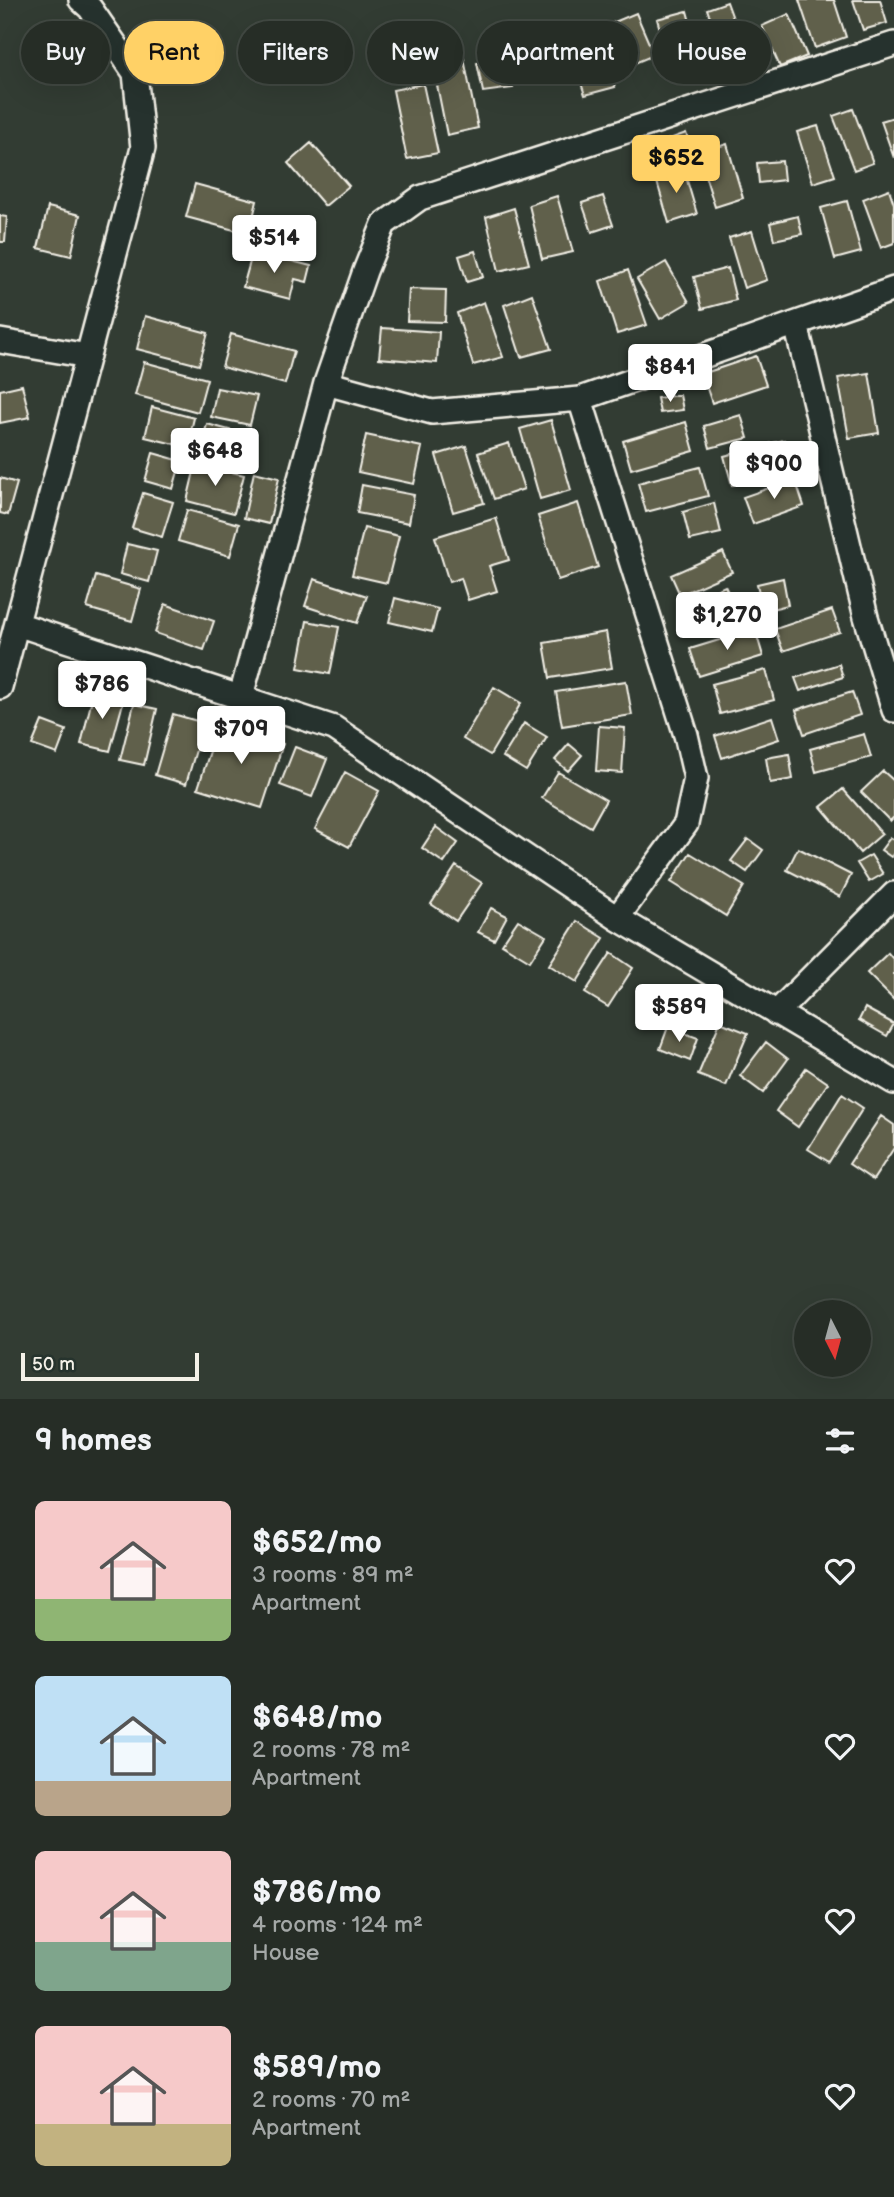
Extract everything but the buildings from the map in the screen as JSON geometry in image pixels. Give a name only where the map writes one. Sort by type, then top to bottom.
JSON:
[{"type":"street","points":[[0,687],[142,148],[135,74],[90,8],[81,0]]},
{"type":"street","points":[[241,696],[326,383],[384,224],[420,198],[894,44]]},
{"type":"street","points":[[326,383],[432,412],[580,399],[894,289]]},
{"type":"street","points":[[796,324],[866,617],[894,710]]},
{"type":"street","points":[[0,341],[88,356]]},
{"type":"street","points":[[580,399],[686,735],[696,778],[686,824],[617,918]]},
{"type":"street","points":[[17,624],[334,728],[617,918],[894,1082]]},
{"type":"street","points":[[776,1013],[894,894]]}]
